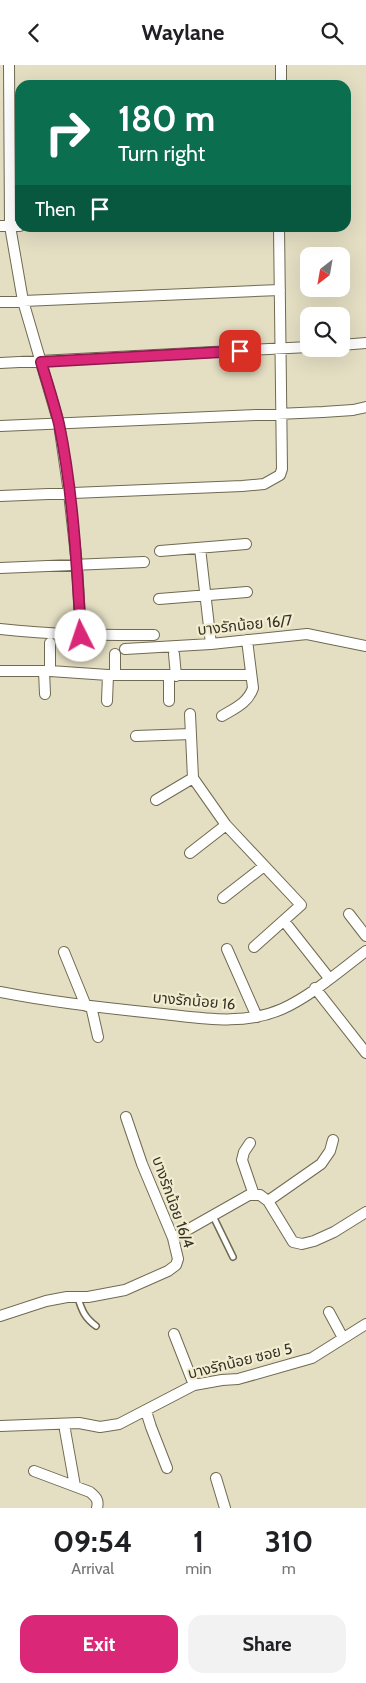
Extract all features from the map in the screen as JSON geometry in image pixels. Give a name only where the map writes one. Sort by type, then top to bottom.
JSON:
[{"type":"street","points":[[9,65],[15,98],[15,160],[10,226],[24,301],[59,424],[77,565],[81,636]]},
{"type":"street","points":[[280,80],[281,65]]},
{"type":"street","points":[[0,496],[264,484],[280,475],[282,469],[282,413],[279,232]]},
{"type":"street","points":[[0,302],[280,290]]},
{"type":"street","points":[[350,344],[366,343]]},
{"type":"street","points":[[0,363],[300,348]]},
{"type":"street","points":[[0,426],[353,410],[366,407]]},
{"type":"street","points":[[160,551],[246,544]]},
{"type":"street","points":[[200,548],[211,644]]},
{"type":"street","points":[[0,568],[144,562]]},
{"type":"street","points":[[159,599],[247,593]]},
{"type":"street","points":[[0,629],[81,636],[154,635]]},
{"type":"street","name":"บางรักน้อย 16/7","points":[[125,649],[313,635],[366,646]]},
{"type":"street","points":[[222,716],[244,703],[252,689],[247,640]]},
{"type":"street","points":[[45,694],[50,643]]},
{"type":"street","points":[[107,701],[115,654]]},
{"type":"street","points":[[169,701],[174,654]]},
{"type":"street","points":[[0,671],[173,676],[250,675]]},
{"type":"street","points":[[190,714],[193,778],[226,825],[301,905],[254,947]]},
{"type":"street","points":[[136,736],[191,734]]},
{"type":"street","points":[[156,800],[193,778]]},
{"type":"street","points":[[190,853],[226,825]]},
{"type":"street","points":[[223,898],[264,866]]},
{"type":"street","points":[[349,914],[366,936]]},
{"type":"street","points":[[284,921],[329,978]]},
{"type":"street","points":[[227,949],[257,1017]]},
{"type":"street","name":"บางรักน้อย 16","points":[[0,992],[33,999],[89,1006],[216,1020],[241,1020],[281,1009],[302,998],[366,951]]},
{"type":"street","points":[[64,952],[89,1006],[98,1037]]},
{"type":"street","points":[[315,988],[366,1053]]},
{"type":"street","name":"บางรักน้อย 16/4","points":[[0,1316],[46,1301],[67,1297],[96,1296],[125,1290],[168,1271],[176,1265],[178,1259],[173,1238],[142,1164],[126,1117]]},
{"type":"street","points":[[268,1201],[321,1164],[330,1151],[333,1140]]},
{"type":"street","points":[[250,1143],[242,1161],[254,1195]]},
{"type":"street","points":[[173,1238],[249,1195],[260,1195],[268,1201],[293,1242],[302,1244],[334,1232],[366,1213]]},
{"type":"street","points":[[329,1312],[343,1338]]},
{"type":"street","name":"บางรักน้อย ซอย 5","points":[[0,1426],[79,1423],[100,1427],[119,1424],[194,1385],[222,1379],[238,1379],[298,1362],[322,1353],[366,1324]]},
{"type":"street","points":[[174,1334],[194,1385]]},
{"type":"street","points":[[146,1411],[167,1468]]},
{"type":"street","points":[[65,1430],[75,1486]]},
{"type":"street","points":[[34,1471],[90,1492],[96,1496],[97,1508]]},
{"type":"street","points":[[216,1478],[225,1508]]},
{"type":"lane","points":[[213,1216],[233,1257]]},
{"type":"lane","points":[[78,1297],[87,1320],[96,1326]]},
{"type":"route","points":[[81,636],[77,565],[59,424],[41,362],[240,351]]}]
